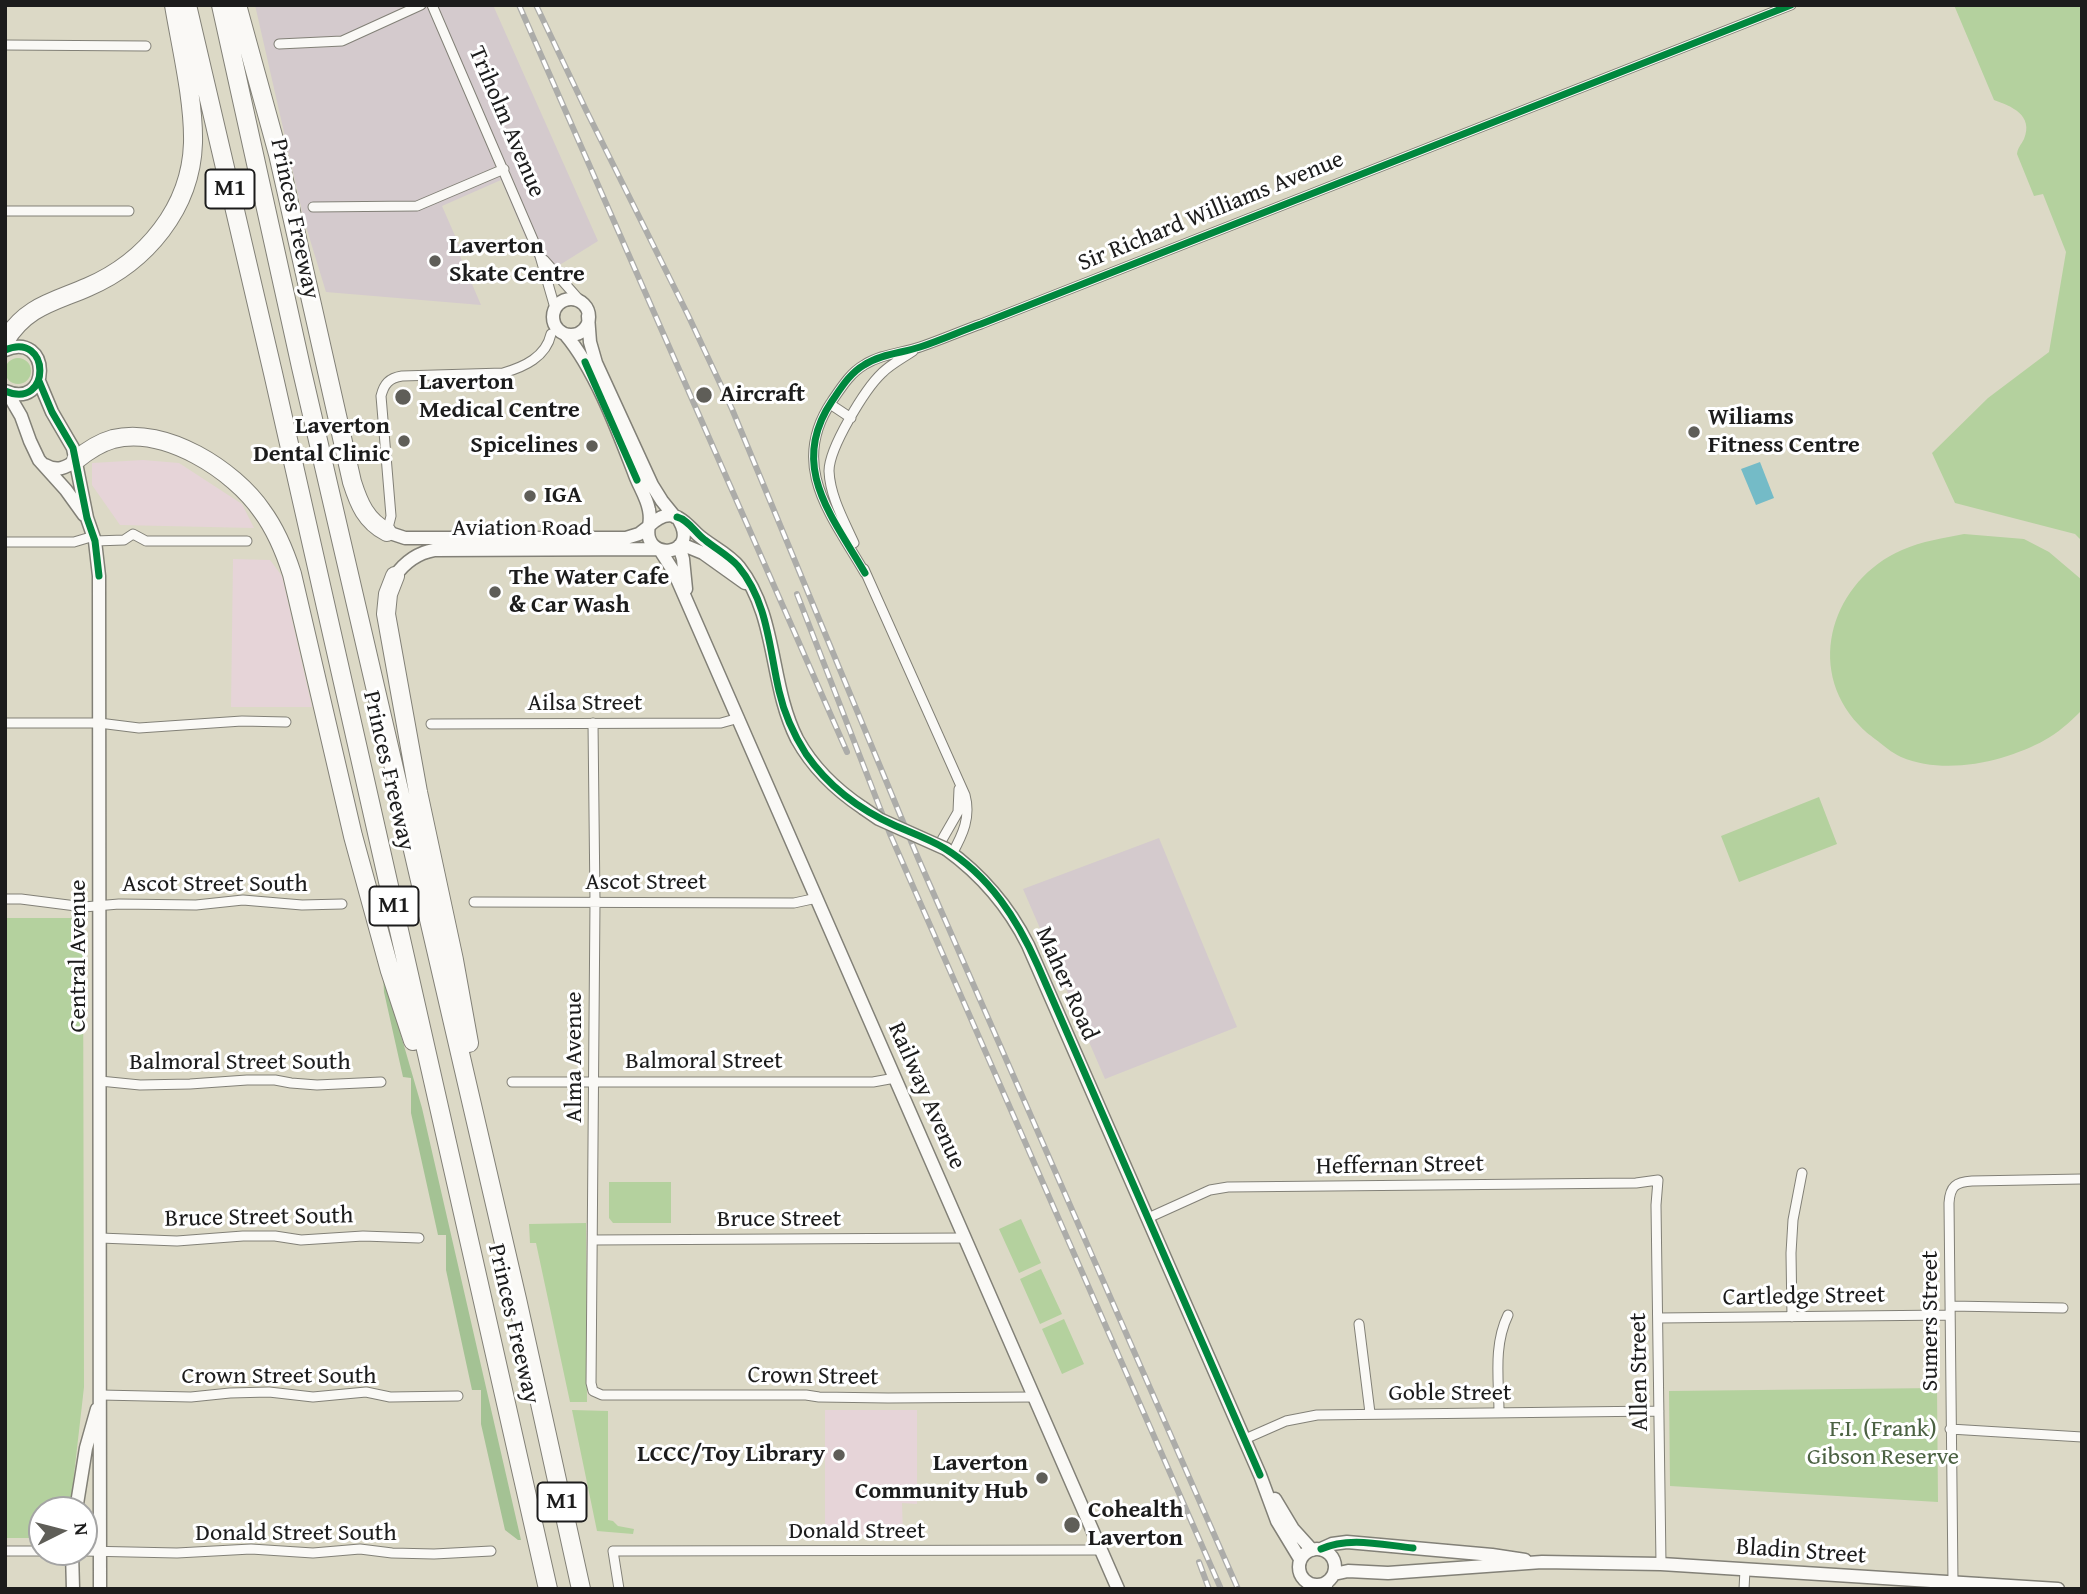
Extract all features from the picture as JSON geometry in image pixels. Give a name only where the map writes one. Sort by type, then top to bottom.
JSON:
[{"type":"highway","points":[[5,341],[18,323],[32,311],[102,281],[135,259],[159,235],[177,206],[188,174],[193,144],[191,113],[174,5]]},
{"type":"highway","name":"Princes Freeway","points":[[187,5],[548,1589]]},
{"type":"highway","name":"Princes Freeway","points":[[221,5],[301,367],[517,1299],[581,1589]]},
{"type":"highway","points":[[237,5],[278,154],[352,482],[363,512],[372,523],[387,532]]},
{"type":"highway","points":[[76,460],[100,444],[123,437],[144,438],[174,446],[210,462],[234,480],[262,510],[272,526],[292,574],[342,793],[390,971],[443,1131]]},
{"type":"highway","points":[[395,576],[388,594],[386,614],[517,1299]]},
{"type":"street","points":[[279,44],[342,41],[421,5]]},
{"type":"street","name":"Triholm Avenue","points":[[432,5],[540,256],[555,308]]},
{"type":"street","name":"Sir Richard Williams Avenue","points":[[865,573],[821,496],[813,457],[824,414],[844,384],[862,366],[883,356],[921,347],[1791,5]]},
{"type":"street","points":[[5,45],[146,46]]},
{"type":"street","points":[[313,207],[417,206],[504,169]]},
{"type":"street","points":[[5,211],[129,211]]},
{"type":"street","name":"Triholm Avenue","points":[[540,256],[582,303]]},
{"type":"street","points":[[565,299],[574,299],[582,303],[589,316],[590,342],[599,372],[652,485],[676,517],[684,534],[680,545],[672,551],[659,550],[649,540],[649,510],[585,362],[577,347],[560,333],[553,321],[555,308],[565,299]]},
{"type":"street","points":[[560,333],[577,334],[582,331],[589,316]]},
{"type":"street","points":[[387,532],[391,516],[381,396],[388,381],[402,376],[503,373],[534,359],[560,333]]},
{"type":"street","name":"Central Avenue","points":[[5,350],[20,347],[32,352],[40,366],[39,381],[52,412],[70,442],[76,460],[87,518],[94,539],[99,576],[100,1589]]},
{"type":"street","name":"Sir Richard Williams Avenue","points":[[921,347],[883,372],[872,384],[834,450],[829,473],[835,497],[865,573],[965,795],[966,824],[945,847]]},
{"type":"street","points":[[6,392],[25,393],[39,381]]},
{"type":"street","name":"Central Avenue","points":[[6,392],[21,416],[42,463],[87,518]]},
{"type":"street","points":[[830,404],[851,418]]},
{"type":"street","points":[[42,463],[57,469],[76,460]]},
{"type":"street","points":[[649,527],[661,516],[676,517]]},
{"type":"street","name":"Maher Road","points":[[676,517],[685,521],[733,561],[751,587],[765,616],[782,701],[797,738],[825,777],[842,793],[884,821],[945,847],[990,886],[1020,929],[1245,1439],[1277,1521],[1300,1559]]},
{"type":"street","name":"Aviation Road","points":[[395,576],[406,563],[420,554],[441,550],[630,538],[643,533],[649,527]]},
{"type":"street","name":"Aviation Road","points":[[387,532],[405,538],[459,537],[659,550]]},
{"type":"street","points":[[5,542],[125,540],[133,534],[146,541],[247,541]]},
{"type":"street","points":[[459,537],[466,550]]},
{"type":"street","points":[[680,545],[703,553],[751,587]]},
{"type":"street","name":"Railway Avenue","points":[[680,545],[684,581],[694,620]]},
{"type":"street","name":"Railway Avenue","points":[[659,550],[674,572],[1118,1589]]},
{"type":"street","name":"Ailsa Street","points":[[431,723],[721,723],[738,719]]},
{"type":"street","points":[[5,723],[99,723],[139,728],[242,721],[286,722]]},
{"type":"street","name":"Alma Avenue","points":[[593,723],[593,1391]]},
{"type":"street","name":"Sir Richard Williams Avenue","points":[[945,847],[958,812],[959,792],[955,774]]},
{"type":"street","name":"Ascot Street","points":[[474,902],[794,903],[817,898]]},
{"type":"street","name":"Ascot Street South","points":[[5,899],[100,907],[243,900],[302,905],[342,904]]},
{"type":"street","name":"Balmoral Street","points":[[512,1082],[873,1082],[895,1078]]},
{"type":"street","name":"Balmoral Street South","points":[[100,1081],[140,1084],[247,1080],[317,1084],[381,1082]]},
{"type":"street","points":[[1793,1317],[1793,1220],[1802,1173]]},
{"type":"street","name":"Sumers Street","points":[[1952,1582],[1950,1194],[1953,1186],[1961,1182],[2082,1179]]},
{"type":"street","name":"Heffernan Street","points":[[1148,1218],[1210,1190],[1228,1187],[1636,1183],[1658,1180]]},
{"type":"street","name":"Allen Street","points":[[1658,1180],[1656,1205],[1661,1564]]},
{"type":"street","name":"Bruce Street South","points":[[100,1238],[177,1241],[251,1236],[301,1240],[363,1236],[419,1238]]},
{"type":"street","name":"Bruce Street","points":[[593,1240],[965,1238]]},
{"type":"street","name":"Cartledge Street","points":[[1659,1318],[1793,1317],[2063,1308]]},
{"type":"street","points":[[1499,1413],[1498,1347],[1508,1315]]},
{"type":"street","points":[[1359,1324],[1370,1413]]},
{"type":"street","name":"Crown Street","points":[[593,1391],[602,1395],[1034,1397]]},
{"type":"street","name":"Crown Street South","points":[[101,1395],[191,1397],[270,1392],[313,1397],[366,1392],[390,1397],[458,1396]]},
{"type":"street","name":"Central Avenue","points":[[78,1496],[86,1448],[101,1395]]},
{"type":"street","name":"Goble Street","points":[[1245,1439],[1286,1421],[1317,1415],[1659,1411]]},
{"type":"street","points":[[1950,1429],[2082,1437]]},
{"type":"street","name":"Maher Road","points":[[1260,1475],[1293,1529],[1317,1549]]},
{"type":"street","name":"Bladin Street","points":[[1317,1549],[1348,1542],[1542,1562]]},
{"type":"street","name":"Donald Street South","points":[[100,1551],[177,1553],[251,1549],[297,1553],[360,1549],[433,1554],[491,1551]]},
{"type":"street","points":[[1317,1549],[1332,1556],[1335,1568],[1330,1582],[1310,1586],[1300,1574],[1300,1559],[1307,1552],[1317,1549]]},
{"type":"street","name":"Donald Street","points":[[619,1589],[613,1551],[1101,1550]]},
{"type":"street","points":[[5,1551],[28,1551]]},
{"type":"street","name":"Bladin Street","points":[[1330,1582],[1348,1571],[1388,1573],[1542,1562],[1661,1564],[2057,1589]]},
{"type":"street","points":[[72,1566],[73,1589]]},
{"type":"street","points":[[1744,1589],[1745,1570]]},
{"type":"shaded area","points":[[255,5],[493,5],[598,241],[542,276],[501,180],[442,206],[481,305],[326,292],[304,220]]},
{"type":"shaded area","points":[[143,460],[179,463],[242,504],[254,528],[120,525],[92,485],[92,463]]},
{"type":"shaded area","points":[[233,559],[270,560],[282,576],[312,707],[231,707]]},
{"type":"shaded area","points":[[1159,838],[1237,1027],[1105,1079],[1023,889]]},
{"type":"shaded area","points":[[825,1410],[917,1410],[917,1504],[902,1503],[903,1536],[825,1536]]},
{"type":"green space","points":[[1954,5],[2082,5],[2082,541],[2075,534],[1955,503],[1932,453],[1988,398],[2049,352],[2066,252],[2043,194],[2034,196],[2017,154],[2024,139],[2026,124],[2014,109],[1994,100]]},
{"type":"green space","points":[[18,358],[27,362],[31,371],[27,380],[18,384],[9,380],[5,371],[9,362]]},
{"type":"green space","points":[[1964,534],[2024,539],[2049,552],[2082,580],[2082,710],[2054,734],[2013,754],[1963,765],[1925,764],[1901,757],[1888,749],[1861,727],[1842,702],[1833,677],[1830,652],[1834,627],[1844,603],[1858,582],[1878,564],[1910,547]]},
{"type":"green space","points":[[1819,797],[1837,844],[1739,882],[1721,836]]},
{"type":"green space","points":[[5,918],[83,918],[84,1387],[72,1496],[28,1496],[28,1538],[5,1538]]},
{"type":"green space","points":[[383,973],[422,1108],[521,1540],[505,1530],[481,1424],[481,1390],[472,1390],[446,1270],[446,1235],[438,1235],[411,1113],[411,1078],[403,1077],[384,992]]},
{"type":"green space","points":[[609,1182],[671,1182],[671,1223],[613,1223],[609,1218]]},
{"type":"green space","points":[[1021,1219],[1041,1263],[1019,1273],[999,1229]]},
{"type":"green space","points":[[586,1223],[587,1402],[570,1402],[536,1243],[530,1243],[529,1224]]},
{"type":"green space","points":[[1041,1269],[1062,1314],[1040,1324],[1020,1279]]},
{"type":"green space","points":[[1064,1319],[1084,1364],[1062,1374],[1042,1329]]},
{"type":"green space","name":"F.I. (Frank) Gibson Reserve","points":[[1937,1388],[1938,1502],[1670,1486],[1669,1391]]},
{"type":"green space","points":[[572,1410],[608,1411],[608,1520],[618,1526],[634,1529],[633,1534],[597,1531]]},
{"type":"water","points":[[1760,462],[1774,498],[1756,505],[1741,469]]},
{"type":"railway","points":[[519,5],[847,752]]},
{"type":"railway","points":[[536,5],[732,409],[918,858],[1238,1589]]},
{"type":"railway","points":[[797,594],[890,834],[1221,1589]]},
{"type":"railway","points":[[1199,1562],[1209,1589]]},
{"type":"cycle path","points":[[865,573],[828,511],[814,469],[814,447],[819,425],[842,386],[859,368],[877,358],[920,347],[981,324],[1791,5]]},
{"type":"cycle path","points":[[5,350],[20,347],[31,351],[38,359],[40,370],[38,382],[31,390],[20,394],[5,391]]},
{"type":"cycle path","points":[[585,362],[637,480]]},
{"type":"cycle path","points":[[39,381],[52,412],[73,448],[87,518],[95,541],[99,576]]},
{"type":"cycle path","points":[[677,517],[734,562],[748,580],[762,610],[779,691],[790,724],[815,766],[835,787],[858,805],[960,859],[988,885],[1011,915],[1038,966],[1260,1475]]},
{"type":"cycle path","points":[[1321,1549],[1355,1542],[1413,1548]]},
{"type":"place","name":"Laverton Skate Centre","points":[[435,261]]},
{"type":"place","name":"Aircraft","points":[[704,395]]},
{"type":"place","name":"Laverton Medical Centre","points":[[403,397]]},
{"type":"place","name":"Wiliams Fitness Centre","points":[[1694,432]]},
{"type":"place","name":"Laverton Dental Clinic","points":[[404,441]]},
{"type":"place","name":"Spicelines","points":[[592,446]]},
{"type":"place","name":"IGA","points":[[530,496]]},
{"type":"place","name":"The Water Cafe & Car Wash","points":[[495,592]]},
{"type":"place","name":"LCCC/Toy Library","points":[[839,1455]]},
{"type":"place","name":"Laverton Community Hub","points":[[1042,1478]]},
{"type":"place","name":"Cohealth Laverton","points":[[1072,1525]]}]
